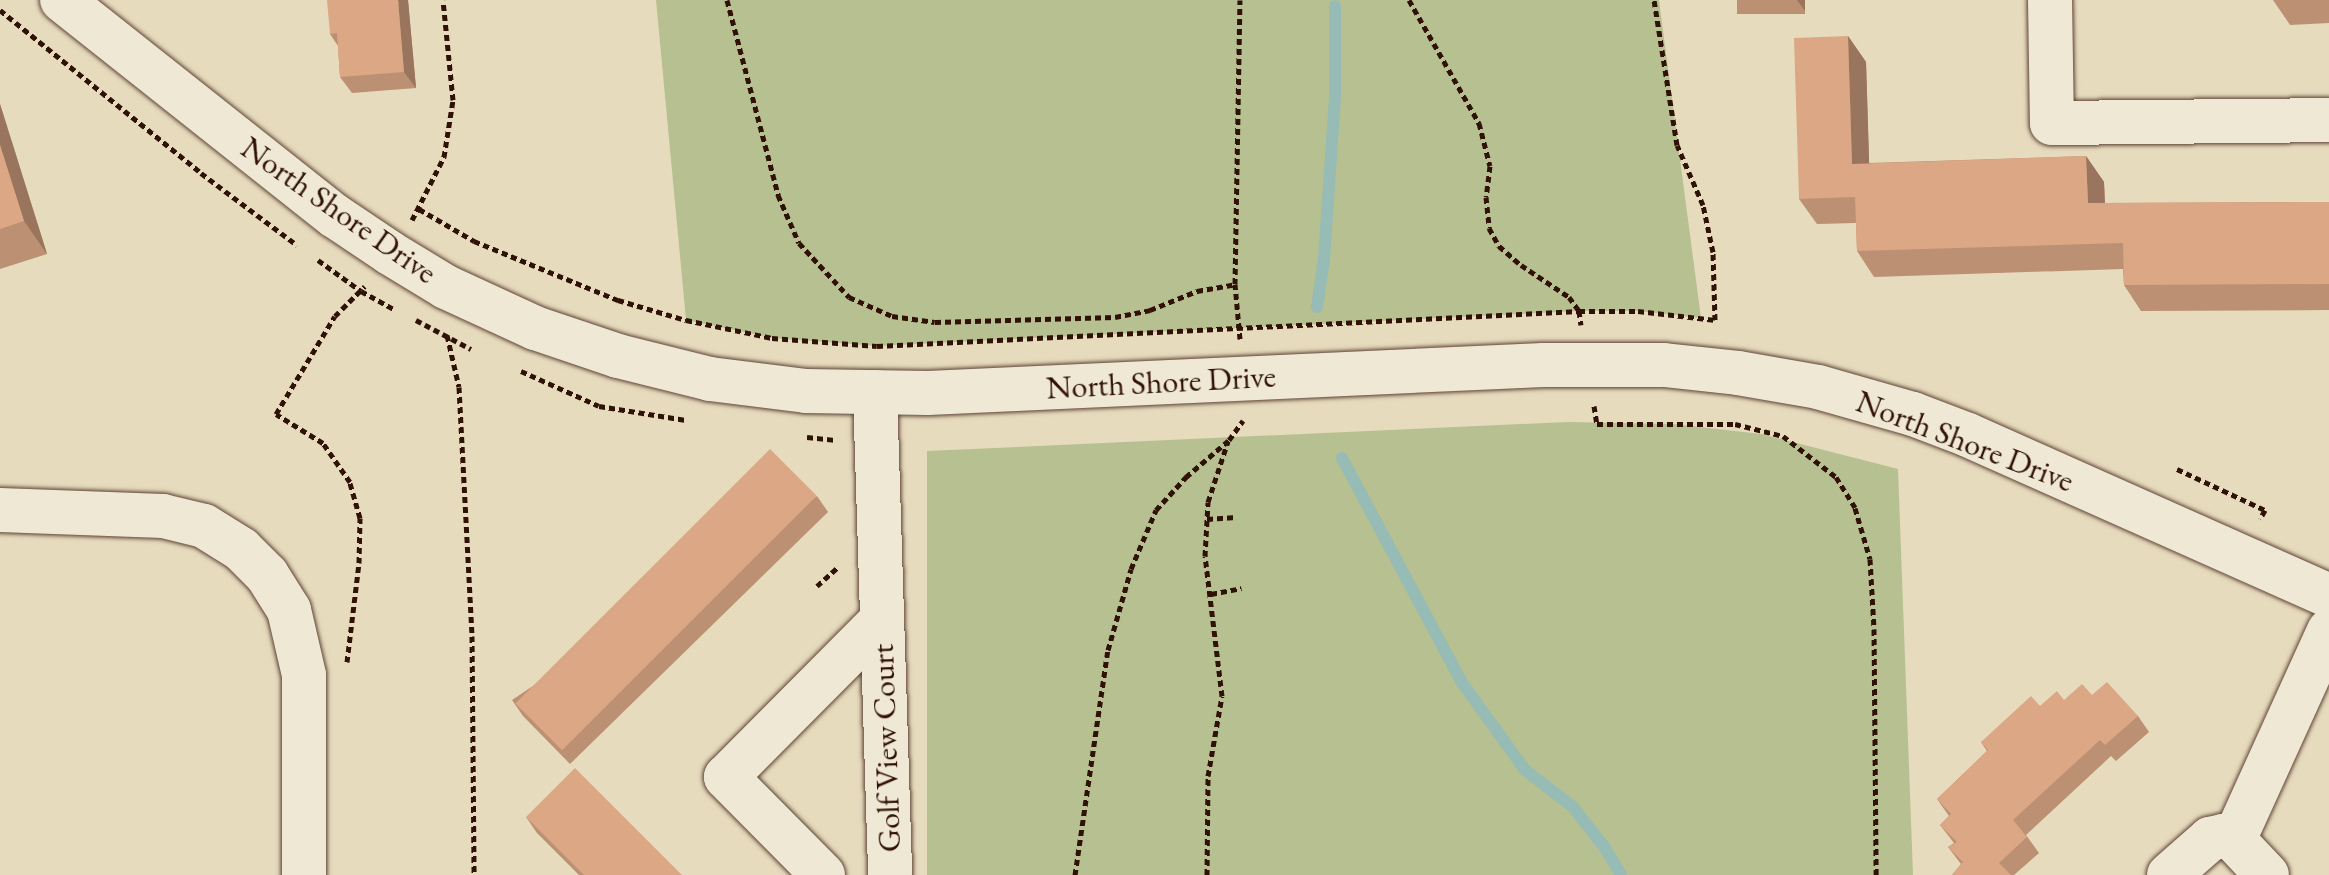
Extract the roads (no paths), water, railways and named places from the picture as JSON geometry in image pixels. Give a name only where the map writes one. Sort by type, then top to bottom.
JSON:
[{"type":"street","name":"North Shore Drive","points":[[62,0],[335,216],[390,253],[446,287],[535,328],[618,356],[710,379],[806,391],[875,392],[1543,365],[1664,365],[1738,373],[1818,387],[1913,414],[1968,435],[2329,596]]},
{"type":"street","points":[[2050,0],[2052,123],[2329,120]]},
{"type":"street","name":"Golf View Court","points":[[875,392],[890,875]]},
{"type":"street","points":[[0,510],[163,516],[204,526],[241,549],[267,575],[289,610],[304,675],[304,875]]},
{"type":"street","name":"Golf View Court","points":[[823,875],[726,777],[881,621]]},
{"type":"street","points":[[2234,840],[2329,631]]},
{"type":"street","points":[[2169,875],[2210,839],[2223,836],[2234,840],[2267,875]]},
{"type":"waterway","points":[[1317,307],[1324,259],[1335,97],[1335,6]]},
{"type":"waterway","points":[[1342,458],[1461,681],[1525,770],[1573,807],[1605,848],[1621,875]]}]
